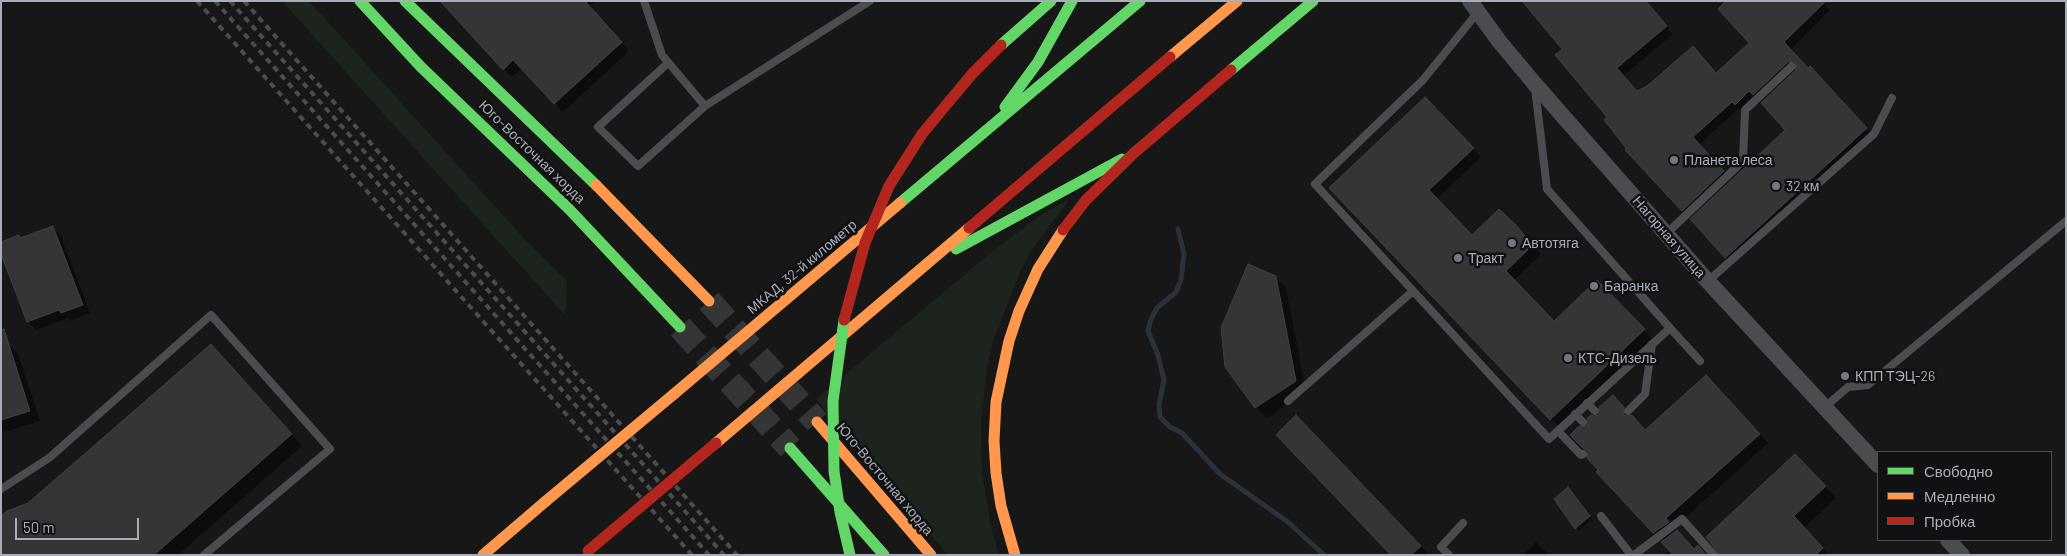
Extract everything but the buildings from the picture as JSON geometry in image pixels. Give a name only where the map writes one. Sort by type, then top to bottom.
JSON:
[{"type":"main road","name":"Юго-Восточная хорда","points":[[360,1],[421,67],[569,209],[680,327]]},
{"type":"main road","name":"Юго-Восточная хорда","points":[[405,1],[457,53],[567,154],[709,301]]},
{"type":"main road","points":[[850,555],[840,512],[834,471],[833,401],[843,324],[865,243],[889,186],[922,134],[972,74],[1051,1]]},
{"type":"main road","points":[[982,136],[1033,69],[1072,1]]},
{"type":"main road","name":"МКАД, 32-й километр","points":[[483,555],[1140,1]]},
{"type":"main road","points":[[585,553],[1238,1]]},
{"type":"main road","points":[[1015,555],[1001,506],[996,473],[994,441],[996,402],[1009,341],[1018,311],[1038,269],[1055,240],[1086,200],[1134,153],[1313,1]]},
{"type":"main road","points":[[920,268],[1134,153]]},
{"type":"main road","name":"Юго-Восточная хорда","points":[[817,422],[930,555]]},
{"type":"main road","points":[[790,448],[884,555]]},
{"type":"street","name":"Нагорная улица","points":[[1474,7],[1534,83],[1666,234],[1877,464]]},
{"type":"street","points":[[1949,541],[1962,555]]},
{"type":"lane","points":[[644,1],[662,55],[705,106]]},
{"type":"lane","points":[[668,62],[598,127],[638,166],[705,106],[870,1]]},
{"type":"lane","points":[[1474,7],[1423,80],[1315,184],[1549,439],[1670,328]]},
{"type":"lane","points":[[1666,234],[1743,161],[1745,110],[1792,66]]},
{"type":"lane","points":[[1534,83],[1547,189],[1700,361]]},
{"type":"lane","points":[[1708,281],[1874,134],[1892,98]]},
{"type":"lane","points":[[1825,407],[1848,387],[1868,385],[2066,221]]},
{"type":"lane","points":[[1288,401],[1413,291]]},
{"type":"lane","points":[[1,489],[49,458],[211,315],[330,449],[204,555]]},
{"type":"lane","points":[[1628,411],[1645,394],[1652,344]]},
{"type":"lane","points":[[1588,403],[1595,411]]},
{"type":"lane","points":[[1575,414],[1583,422]]},
{"type":"lane","points":[[1558,430],[1581,455],[1583,454]]},
{"type":"lane","points":[[1601,516],[1633,555],[1682,519],[1714,555]]},
{"type":"lane","points":[[1449,555],[1441,547],[1463,523]]},
{"type":"shaded area","points":[[282,1],[309,1],[529,244],[567,281],[565,315]]},
{"type":"shaded area","points":[[1067,200],[1068,202],[1037,242],[1022,267],[993,341],[987,369],[981,420],[982,473],[991,527],[999,555],[948,555],[816,399],[993,251],[1038,217]]},
{"type":"waterway","points":[[1178,229],[1184,254],[1181,280],[1176,292],[1157,308],[1151,319],[1148,331],[1158,355],[1164,380],[1159,405],[1160,417],[1170,427],[1182,433],[1220,474],[1288,522],[1324,555]]},
{"type":"tunnel","points":[[709,301],[817,422]]},
{"type":"tunnel","points":[[680,327],[790,448]]},
{"type":"railway","points":[[197,1],[692,555]]},
{"type":"railway","points":[[215,1],[709,555]]},
{"type":"railway","points":[[230,1],[724,555]]},
{"type":"railway","points":[[244,1],[737,555]]},
{"type":"traffic: fast","points":[[360,1],[421,67],[569,209],[680,327]]},
{"type":"traffic: fast","points":[[405,1],[596,185]]},
{"type":"traffic: fast","points":[[1001,45],[1051,1]]},
{"type":"traffic: fast","points":[[1005,107],[1038,62],[1072,1]]},
{"type":"traffic: fast","points":[[900,203],[1140,1]]},
{"type":"traffic: fast","points":[[1231,70],[1313,1]]},
{"type":"traffic: fast","points":[[956,249],[1122,159]]},
{"type":"traffic: fast","points":[[844,320],[833,401],[834,471],[840,512],[850,555]]},
{"type":"traffic: fast","points":[[790,448],[884,555]]},
{"type":"traffic: slow","points":[[1170,57],[1237,1]]},
{"type":"traffic: slow","points":[[596,185],[709,301]]},
{"type":"traffic: slow","points":[[674,394],[900,203]]},
{"type":"traffic: slow","points":[[716,443],[969,228]]},
{"type":"traffic: slow","points":[[1015,555],[1001,506],[996,473],[994,441],[996,402],[1009,341],[1019,311],[1038,269],[1063,230]]},
{"type":"traffic: slow","points":[[546,501],[674,394]]},
{"type":"traffic: slow","points":[[817,422],[931,555]]},
{"type":"traffic: slow","points":[[483,555],[546,501]]},
{"type":"traffic: jam","points":[[844,320],[865,243],[889,186],[922,134],[972,74],[1001,45]]},
{"type":"traffic: jam","points":[[969,228],[1170,57]]},
{"type":"traffic: jam","points":[[1063,230],[1086,200],[1134,153],[1231,70]]},
{"type":"traffic: jam","points":[[588,551],[716,443]]},
{"type":"place","name":"Планета леса","points":[[1674,160]]},
{"type":"place","name":"32 км","points":[[1776,186]]},
{"type":"place","name":"Автотяга","points":[[1512,243]]},
{"type":"place","name":"Тракт","points":[[1458,258]]},
{"type":"place","name":"Баранка","points":[[1594,286]]},
{"type":"place","name":"КТС-Дизель","points":[[1568,358]]},
{"type":"place","name":"КПП ТЭЦ-26","points":[[1845,376]]}]
